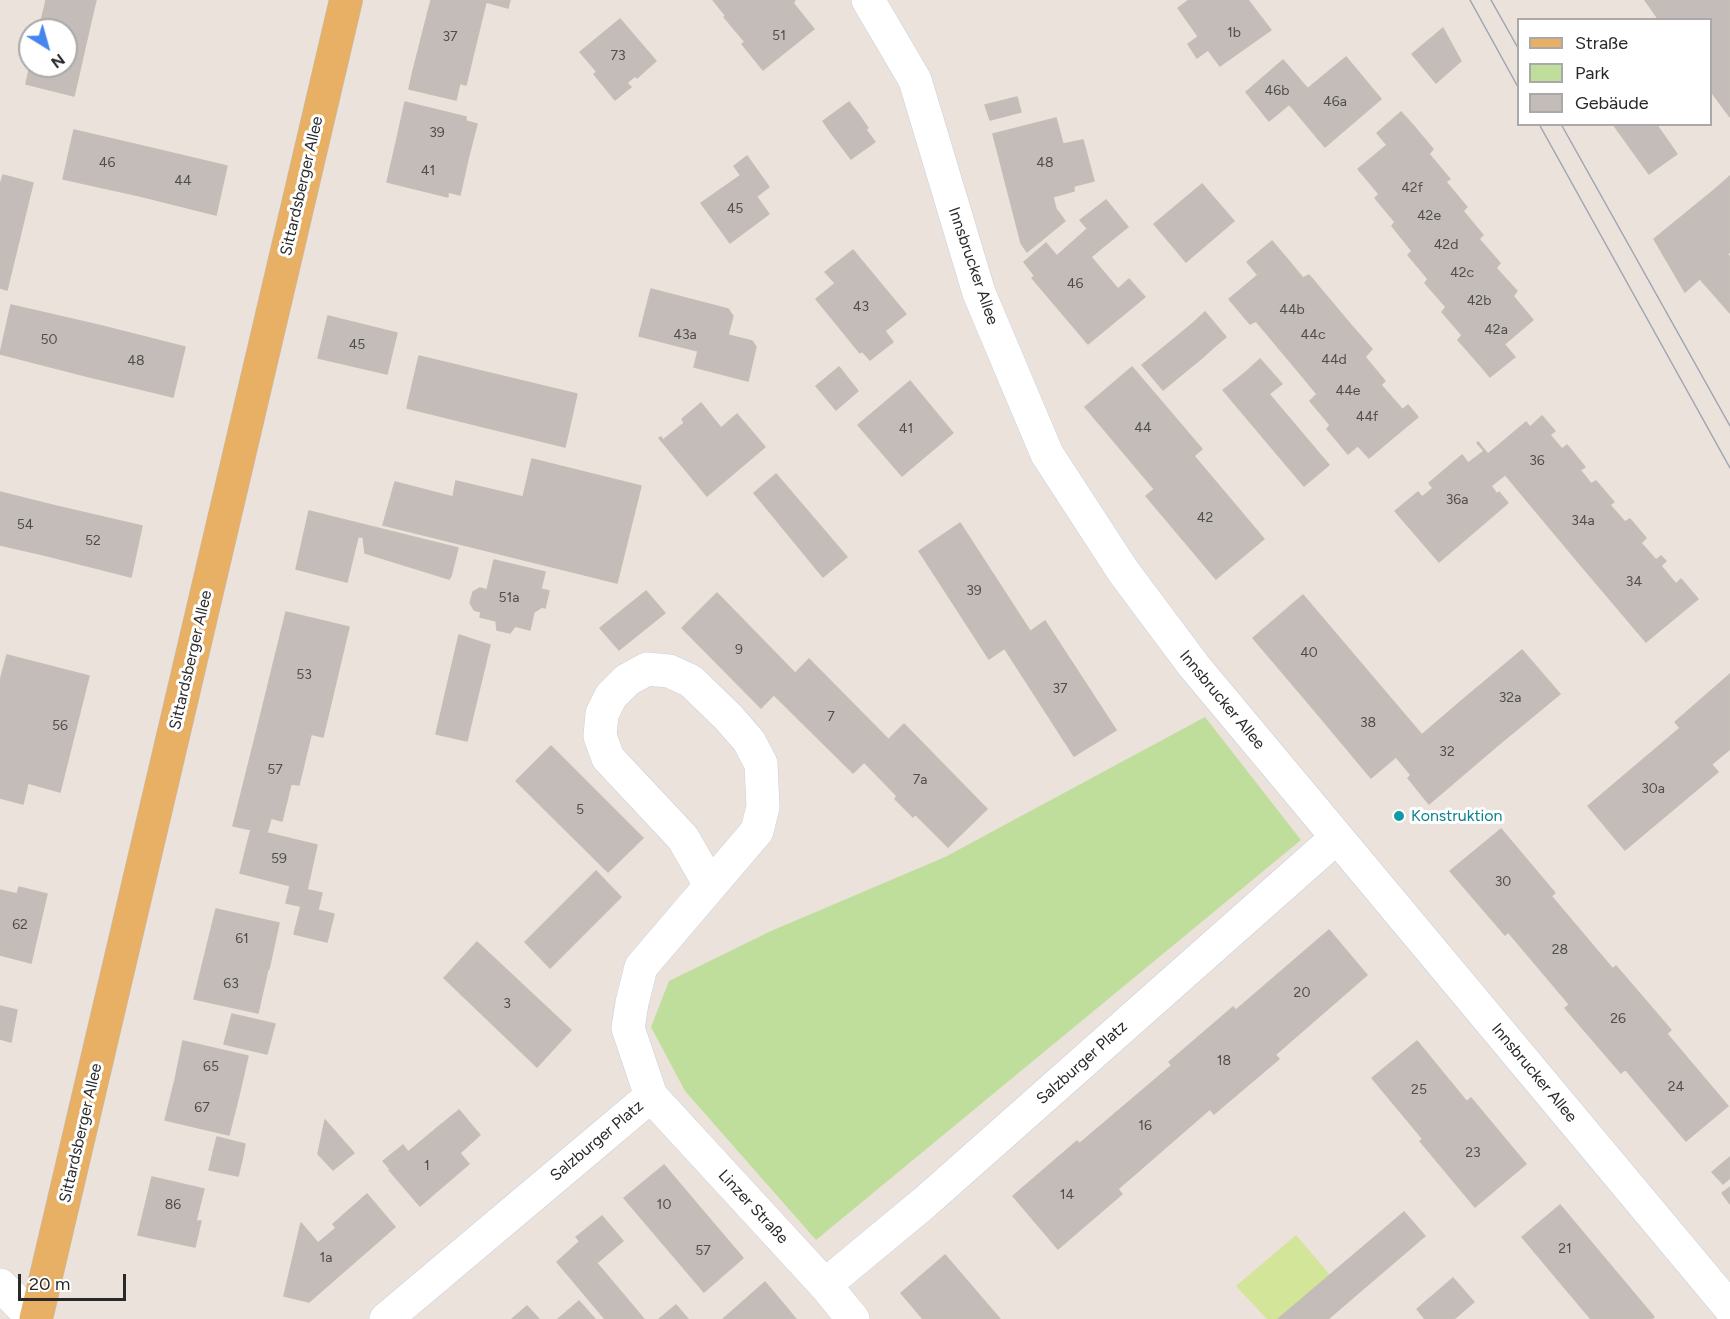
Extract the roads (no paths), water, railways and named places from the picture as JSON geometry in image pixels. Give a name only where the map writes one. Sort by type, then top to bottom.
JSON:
[{"type":"main road","name":"Sittardsberger Allee","points":[[35,1319],[346,0]]},
{"type":"street","name":"Innsbrucker Allee","points":[[868,0],[915,80],[979,292],[1047,454],[1123,571],[1177,646],[1730,1308]]},
{"type":"street","name":"Salzburger Platz","points":[[386,1319],[651,1096],[628,1028],[641,967],[757,831],[763,807],[761,764],[748,741],[690,681],[669,671],[647,669],[627,680],[611,696],[602,714],[600,736],[608,758],[683,838],[710,885]]},
{"type":"street","name":"Salzburger Platz","points":[[825,1285],[924,1203],[1336,838]]},
{"type":"street","name":"Linzer Straße","points":[[651,1096],[825,1285],[853,1319]]},
{"type":"street","points":[[0,1285],[35,1319]]},
{"type":"street","points":[[0,1317],[15,1319]]},
{"type":"tram line","points":[[1470,0],[1517,85]]},
{"type":"tram line","points":[[1491,0],[1517,46]]},
{"type":"tram line","points":[[1540,126],[1730,468]]},
{"type":"tram line","points":[[1562,126],[1730,426]]},
{"type":"place","name":"Konstruktion","points":[[1399,816]]}]
